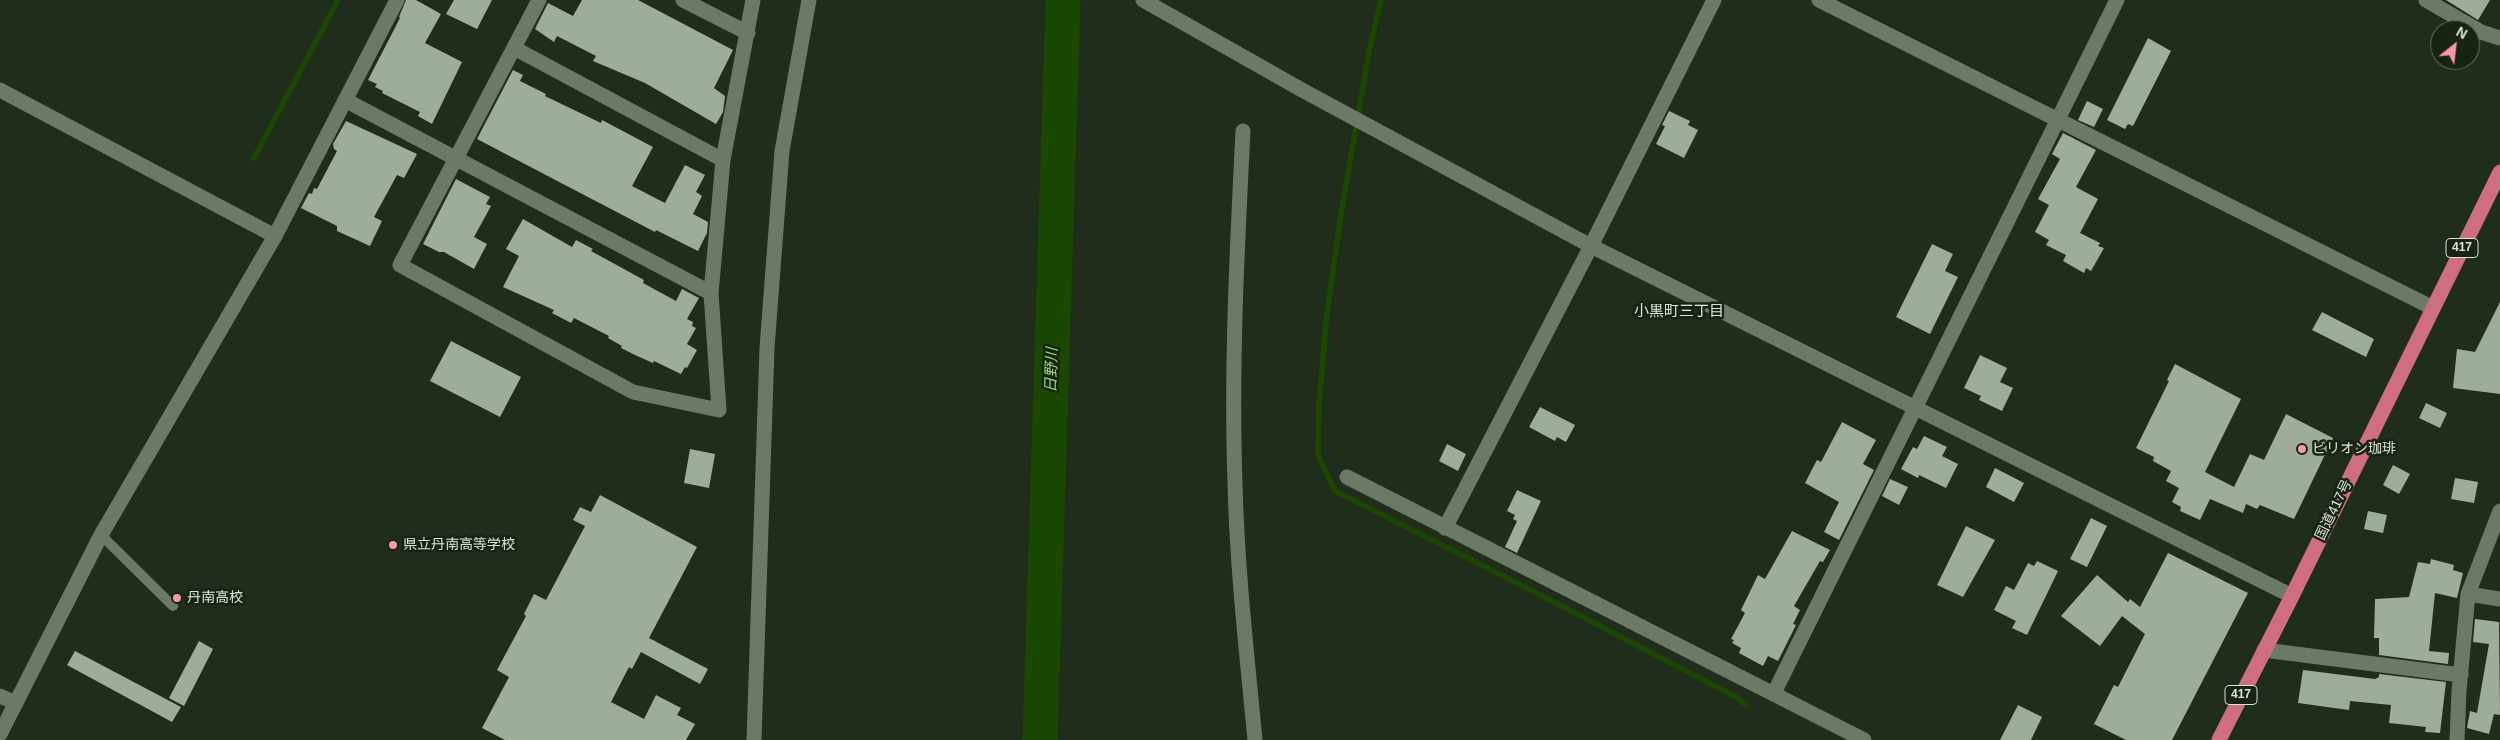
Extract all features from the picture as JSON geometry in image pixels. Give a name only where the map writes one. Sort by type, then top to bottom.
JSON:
[{"type":"highway","name":"国道417号","points":[[2219,740],[2433,308],[2496,191],[2500,172]]},
{"type":"street","points":[[0,734],[101,535],[275,236],[397,0]]},
{"type":"street","points":[[539,0],[400,265],[634,392],[719,410],[711,293],[723,160],[753,0]]},
{"type":"street","points":[[683,0],[748,33]]},
{"type":"street","points":[[754,740],[767,348],[782,151],[809,0]]},
{"type":"street","points":[[1143,0],[1302,90],[1591,246],[2292,596]]},
{"type":"street","points":[[1445,528],[1591,246],[1714,0]]},
{"type":"street","points":[[1819,0],[2059,118],[2222,204],[2433,308]]},
{"type":"street","points":[[1774,693],[2117,0]]},
{"type":"street","points":[[2426,0],[2481,32],[2500,38]]},
{"type":"street","points":[[514,48],[723,160]]},
{"type":"street","points":[[0,90],[275,236]]},
{"type":"street","points":[[345,100],[711,293]]},
{"type":"street","points":[[1243,131],[1233,325],[1235,484],[1241,589],[1255,740]]},
{"type":"street","points":[[1347,477],[1864,740]]},
{"type":"street","points":[[2457,740],[2468,594],[2500,511]]},
{"type":"street","points":[[2468,594],[2500,599]]},
{"type":"street","points":[[2264,650],[2461,675]]},
{"type":"street","points":[[0,696],[16,703]]},
{"type":"lane","points":[[101,535],[173,606]]},
{"type":"building","points":[[406,0],[416,0],[441,14],[425,43],[462,62],[432,124],[418,116],[420,112],[382,93],[383,91],[375,87],[377,84],[368,80],[400,18]]},
{"type":"building","points":[[454,0],[492,0],[477,29],[446,14]]},
{"type":"building","points":[[582,0],[638,0],[733,50],[714,88],[725,96],[723,112],[716,124],[645,83],[593,61],[596,56],[557,36],[554,42],[535,29],[548,3],[573,16]]},
{"type":"building","points":[[2446,0],[2490,0],[2478,20]]},
{"type":"building","points":[[2148,38],[2171,51],[2133,126],[2128,124],[2125,129],[2107,120]]},
{"type":"building","points":[[513,70],[523,75],[520,81],[546,94],[545,96],[601,123],[602,120],[653,147],[632,186],[665,203],[685,165],[705,175],[696,192],[702,196],[693,214],[708,222],[707,233],[698,251],[656,230],[655,232],[477,139]]},
{"type":"building","points":[[2087,101],[2103,109],[2094,127],[2078,120]]},
{"type":"building","points":[[1669,111],[1690,121],[1688,125],[1698,130],[1684,158],[1656,144],[1665,126],[1662,125]]},
{"type":"building","points":[[346,121],[417,154],[404,178],[397,175],[374,217],[382,221],[370,246],[337,231],[337,226],[301,208],[309,193],[312,194],[314,188],[317,189],[337,151],[334,149],[333,144]]},
{"type":"building","points":[[2063,133],[2096,150],[2076,187],[2098,199],[2080,233],[2100,243],[2098,246],[2104,248],[2091,271],[2086,268],[2084,273],[2063,261],[2066,255],[2046,245],[2049,240],[2035,232],[2049,205],[2038,199],[2060,159],[2052,154]]},
{"type":"building","points":[[456,179],[490,197],[486,204],[491,206],[474,237],[487,244],[474,269],[444,252],[439,252],[423,244]]},
{"type":"building","points":[[523,219],[572,247],[576,240],[593,249],[591,251],[644,280],[643,283],[676,301],[682,289],[699,298],[687,319],[693,322],[692,326],[696,328],[687,344],[697,350],[687,368],[685,367],[681,374],[654,361],[653,363],[621,348],[622,346],[608,338],[609,336],[574,318],[571,323],[552,313],[554,310],[503,287],[519,256],[506,249]]},
{"type":"building","points":[[1932,244],[1953,254],[1945,271],[1958,277],[1930,334],[1896,317]]},
{"type":"building","points":[[2500,302],[2500,394],[2453,388],[2457,349],[2475,352]]},
{"type":"building","points":[[2322,312],[2374,339],[2366,357],[2312,330]]},
{"type":"building","points":[[451,341],[521,377],[500,417],[430,381]]},
{"type":"building","points":[[1980,355],[2007,368],[2000,382],[2013,388],[2002,411],[1979,400],[1981,396],[1964,388]]},
{"type":"building","points":[[2175,364],[2241,399],[2205,472],[2234,487],[2250,454],[2264,460],[2286,414],[2333,438],[2294,519],[2260,505],[2257,509],[2246,504],[2243,513],[2210,499],[2200,520],[2180,511],[2181,507],[2172,502],[2179,488],[2166,481],[2171,471],[2153,461],[2154,457],[2136,448],[2169,381],[2167,380]]},
{"type":"building","points":[[2426,403],[2447,413],[2440,428],[2419,418]]},
{"type":"building","points":[[1540,407],[1575,425],[1566,442],[1557,437],[1555,441],[1529,427]]},
{"type":"building","points":[[1842,422],[1876,440],[1863,464],[1874,470],[1839,540],[1824,532],[1839,502],[1805,483],[1817,460],[1821,462]]},
{"type":"building","points":[[1924,436],[1947,447],[1942,456],[1958,464],[1946,488],[1919,475],[1918,478],[1901,469],[1913,447],[1917,449]]},
{"type":"building","points":[[1447,444],[1466,454],[1458,471],[1439,461]]},
{"type":"building","points":[[690,449],[715,454],[709,488],[684,483]]},
{"type":"building","points":[[2393,465],[2410,474],[2399,494],[2383,485]]},
{"type":"building","points":[[1995,468],[2024,483],[2014,502],[1986,487]]},
{"type":"building","points":[[2455,478],[2478,482],[2474,503],[2451,499]]},
{"type":"building","points":[[1890,479],[1908,487],[1899,505],[1882,496]]},
{"type":"building","points":[[1517,490],[1541,501],[1517,553],[1505,547],[1517,521],[1513,519],[1515,515],[1507,511]]},
{"type":"building","points":[[600,495],[697,547],[649,638],[708,669],[700,684],[641,652],[632,669],[629,667],[611,702],[644,719],[656,695],[681,708],[677,715],[695,724],[686,740],[505,740],[482,728],[509,677],[497,670],[526,616],[524,614],[534,594],[546,600],[585,526],[573,520],[580,507],[591,512]]},
{"type":"building","points":[[2368,511],[2387,515],[2383,533],[2364,529]]},
{"type":"building","points":[[2091,518],[2107,526],[2087,567],[2070,559]]},
{"type":"building","points":[[1966,526],[1995,540],[1963,597],[1937,585]]},
{"type":"building","points":[[1792,531],[1830,550],[1823,562],[1820,561],[1794,606],[1800,610],[1793,624],[1796,625],[1778,661],[1768,656],[1763,666],[1739,653],[1741,648],[1732,643],[1734,640],[1731,639],[1745,613],[1741,610],[1758,575],[1765,579]]},
{"type":"building","points":[[2168,553],[2248,593],[2172,740],[2126,740],[2094,724],[2114,685],[2118,687],[2145,634],[2122,616],[2100,646],[2061,616],[2097,575],[2128,602],[2130,599],[2140,607]]},
{"type":"building","points":[[2431,559],[2454,565],[2453,570],[2463,573],[2457,598],[2435,593],[2429,651],[2449,653],[2448,664],[2379,655],[2379,638],[2374,638],[2375,599],[2409,597],[2418,562],[2430,564]]},
{"type":"building","points":[[2037,561],[2058,571],[2027,635],[2012,628],[2016,621],[1994,610],[2006,586],[2014,590],[2028,563],[2034,566]]},
{"type":"building","points":[[2475,619],[2499,622],[2500,715],[2494,714],[2489,734],[2467,728],[2470,711],[2477,713],[2489,644],[2473,642]]},
{"type":"building","points":[[199,641],[213,649],[184,706],[169,698]]},
{"type":"building","points":[[75,651],[181,707],[172,722],[67,665]]},
{"type":"building","points":[[2303,670],[2375,679],[2379,677],[2379,674],[2446,682],[2440,733],[2425,732],[2426,727],[2389,723],[2391,705],[2350,701],[2349,710],[2298,703]]},
{"type":"building","points":[[2018,705],[2042,717],[2031,740],[2000,740]]},
{"type":"waterway","points":[[254,158],[338,0]]},
{"type":"waterway","name":"日野川","points":[[1040,740],[1063,0]]},
{"type":"waterway","points":[[1381,0],[1369,51],[1341,214],[1327,313],[1319,403],[1318,455],[1335,491],[1531,590],[1736,697],[1746,705]]},
{"type":"place","name":"ビリオン珈琲","points":[[2302,449]]},
{"type":"place","name":"県立丹南高等学校","points":[[393,545]]},
{"type":"place","name":"丹南高校","points":[[177,598]]},
{"type":"district","name":"小黒町三丁目","points":[[1679,312]]}]
